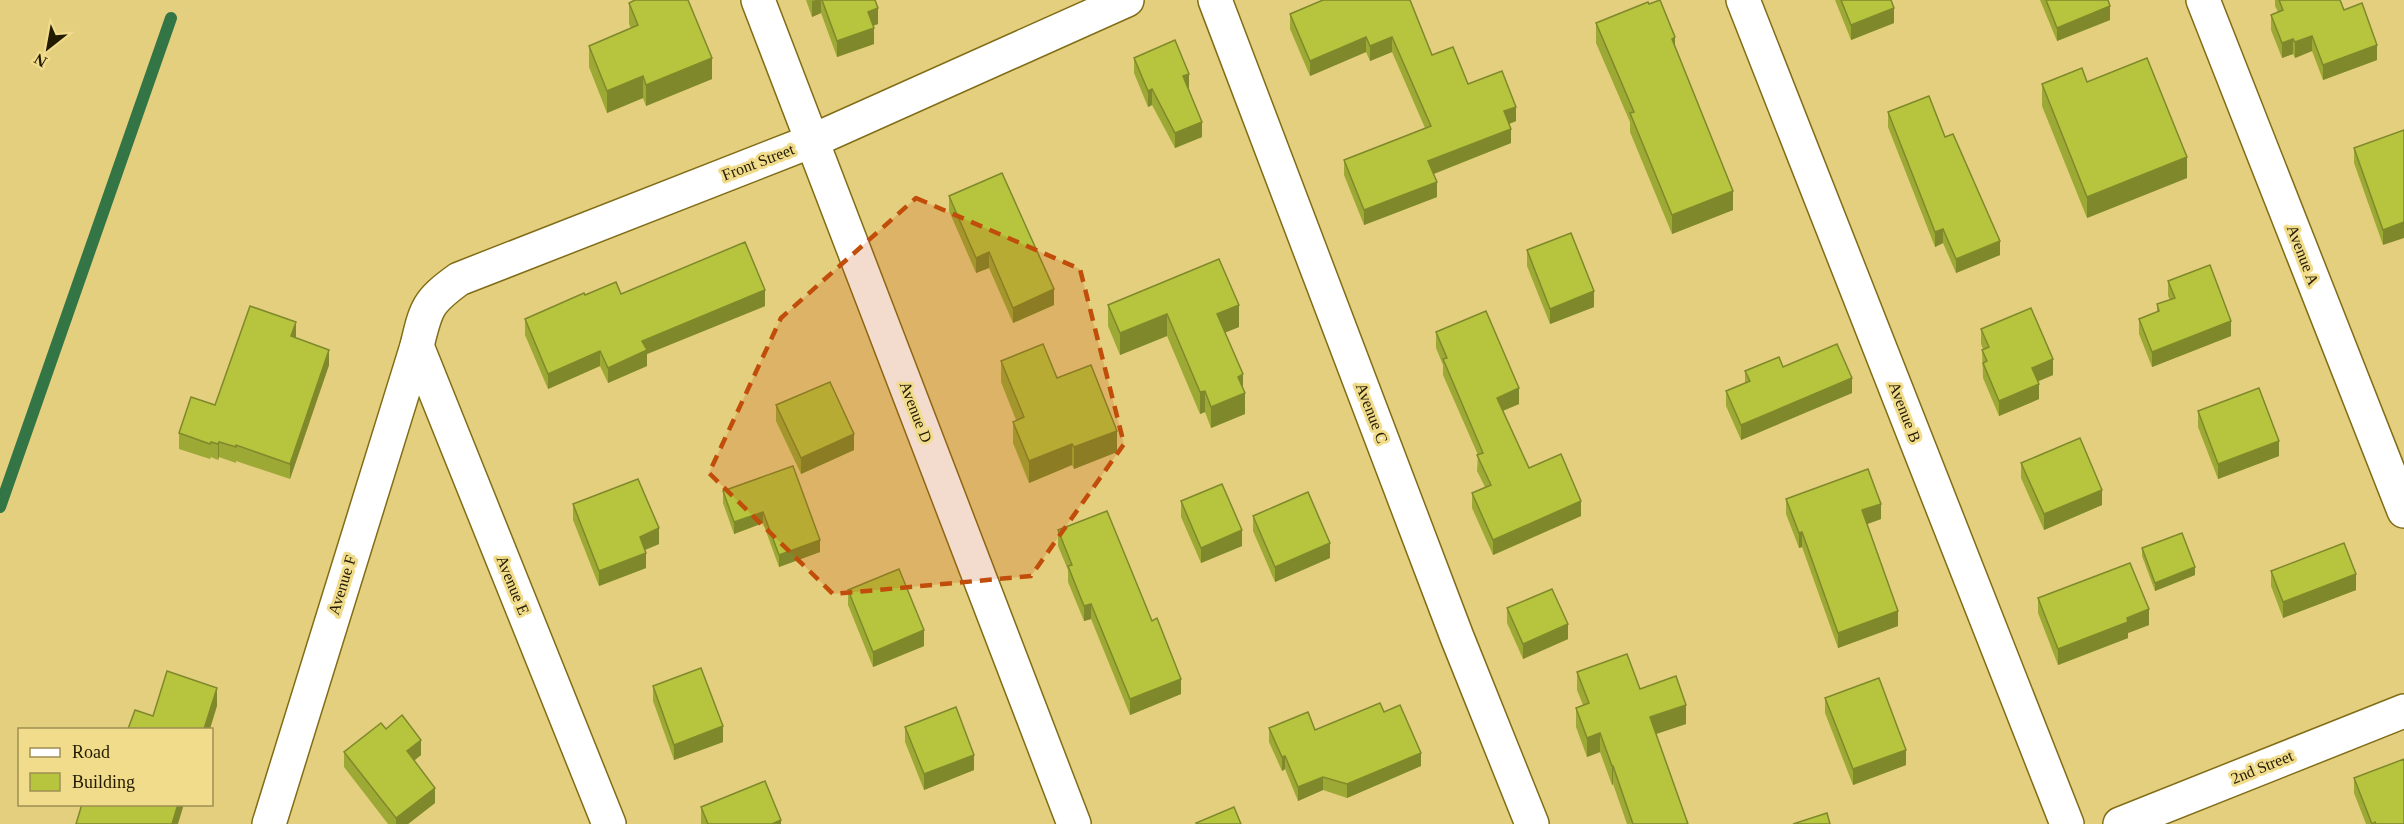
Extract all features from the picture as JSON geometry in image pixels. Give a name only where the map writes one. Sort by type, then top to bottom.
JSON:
[{"type":"street","name":"Avenue D","points":[[758,0],[1074,824]]},
{"type":"street","name":"Front Street","points":[[417,346],[425,312],[437,295],[459,279],[812,141],[1127,0]]},
{"type":"street","name":"Avenue C","points":[[1215,0],[1457,637],[1532,824]]},
{"type":"street","name":"Avenue B","points":[[1743,0],[2067,824]]},
{"type":"street","name":"Avenue A","points":[[2203,0],[2404,511]]},
{"type":"street","name":"Avenue F","points":[[269,824],[417,346]]},
{"type":"street","name":"Avenue E","points":[[417,346],[609,824]]},
{"type":"street","name":"2nd Street","points":[[2120,824],[2404,711]]},
{"type":"highlighted area","points":[[916,198],[1080,269],[1124,444],[1031,576],[833,594],[709,473],[781,318]]},
{"type":"building","points":[[635,0],[688,0],[712,58],[646,85],[643,76],[607,91],[589,46],[638,25],[629,3]]},
{"type":"building","points":[[822,0],[875,0],[878,8],[868,12],[874,28],[837,41]]},
{"type":"building","points":[[1323,0],[1410,0],[1432,55],[1453,47],[1468,84],[1502,71],[1516,107],[1504,111],[1511,129],[1428,161],[1437,182],[1364,210],[1344,160],[1431,126],[1392,37],[1370,46],[1366,37],[1310,61],[1290,14]]},
{"type":"building","points":[[1660,0],[1675,37],[1672,39],[1733,191],[1672,215],[1630,113],[1634,112],[1596,23],[1648,2],[1649,4]]},
{"type":"building","points":[[1841,0],[1891,0],[1894,8],[1851,25]]},
{"type":"building","points":[[2046,0],[2108,0],[2110,6],[2057,28]]},
{"type":"building","points":[[2279,0],[2340,0],[2344,10],[2362,3],[2377,45],[2323,65],[2312,36],[2295,42],[2293,39],[2282,43],[2271,15],[2283,10]]},
{"type":"building","points":[[1175,40],[1189,74],[1183,76],[1202,122],[1175,133],[1152,89],[1148,91],[1134,58]]},
{"type":"building","points":[[2147,58],[2187,157],[2087,197],[2042,84],[2082,68],[2087,82]]},
{"type":"building","points":[[1929,96],[1945,137],[1953,134],[2000,241],[1956,259],[1943,229],[1935,232],[1888,112]]},
{"type":"building","points":[[2404,130],[2404,222],[2383,230],[2354,148]]},
{"type":"building","points":[[1002,173],[1054,289],[1013,308],[989,252],[976,258],[949,196]]},
{"type":"building","points":[[1571,233],[1594,291],[1550,309],[1527,250]]},
{"type":"building","points":[[745,242],[765,290],[642,341],[647,350],[608,368],[600,351],[548,374],[525,319],[584,293],[585,295],[616,282],[621,294]]},
{"type":"building","points":[[1219,259],[1239,305],[1217,314],[1243,374],[1238,377],[1245,393],[1211,407],[1205,391],[1200,392],[1167,314],[1120,333],[1108,305]]},
{"type":"building","points":[[2210,265],[2231,321],[2152,352],[2139,319],[2159,311],[2157,304],[2175,298],[2168,281]]},
{"type":"building","points":[[250,306],[296,322],[291,336],[329,350],[290,464],[236,445],[236,447],[219,442],[210,444],[179,433],[191,397],[215,405]]},
{"type":"building","points":[[2031,308],[2053,359],[2032,368],[2039,384],[1999,401],[1983,363],[1987,361],[1982,350],[1989,347],[1981,329]]},
{"type":"building","points":[[1486,311],[1519,388],[1497,398],[1529,468],[1561,454],[1581,501],[1493,540],[1472,493],[1491,485],[1477,455],[1483,453],[1443,359],[1447,358],[1436,332]]},
{"type":"building","points":[[1043,344],[1057,378],[1091,365],[1117,431],[1074,447],[1072,444],[1029,461],[1013,422],[1024,417],[1001,361]]},
{"type":"building","points":[[1837,344],[1852,378],[1741,425],[1726,391],[1750,381],[1745,371],[1779,357],[1783,367]]},
{"type":"building","points":[[830,382],[854,434],[801,458],[776,405]]},
{"type":"building","points":[[2259,388],[2279,441],[2218,464],[2198,411]]},
{"type":"building","points":[[2080,438],[2102,490],[2044,514],[2021,463]]},
{"type":"building","points":[[793,466],[820,540],[779,555],[763,512],[734,522],[723,491]]},
{"type":"building","points":[[1868,469],[1881,504],[1862,510],[1898,611],[1838,633],[1802,532],[1799,533],[1786,499]]},
{"type":"building","points":[[638,479],[659,528],[640,537],[646,553],[599,571],[573,504]]},
{"type":"building","points":[[1222,484],[1242,530],[1201,548],[1181,501]]},
{"type":"building","points":[[1308,492],[1330,543],[1275,567],[1253,516]]},
{"type":"building","points":[[1107,511],[1152,621],[1157,618],[1181,679],[1130,699],[1091,604],[1084,606],[1068,566],[1072,565],[1058,530]]},
{"type":"building","points":[[2182,533],[2195,567],[2155,583],[2142,548]]},
{"type":"building","points":[[2344,543],[2356,574],[2283,602],[2271,571]]},
{"type":"building","points":[[2130,563],[2149,609],[2127,618],[2128,622],[2058,649],[2038,598]]},
{"type":"building","points":[[899,569],[924,630],[873,652],[848,590]]},
{"type":"building","points":[[1552,589],[1568,624],[1523,644],[1507,608]]},
{"type":"building","points":[[1627,654],[1640,689],[1676,676],[1686,705],[1650,717],[1688,824],[1633,824],[1600,733],[1587,738],[1576,708],[1589,703],[1577,672]]},
{"type":"building","points":[[701,668],[723,726],[674,745],[653,686]]},
{"type":"building","points":[[167,671],[217,688],[204,728],[128,728],[135,710],[153,716]]},
{"type":"building","points":[[1879,678],[1906,750],[1853,769],[1825,698]]},
{"type":"building","points":[[1380,703],[1384,712],[1400,705],[1421,753],[1347,784],[1323,777],[1298,787],[1285,756],[1282,757],[1269,728],[1308,712],[1315,730]]},
{"type":"building","points":[[956,707],[974,755],[924,774],[905,727]]},
{"type":"building","points":[[402,715],[421,740],[407,751],[435,788],[396,818],[344,752],[381,723],[386,729]]},
{"type":"building","points":[[2404,759],[2404,824],[2376,824],[2375,822],[2372,824],[2354,778]]},
{"type":"building","points":[[765,781],[781,820],[772,824],[708,824],[701,807]]},
{"type":"building","points":[[81,806],[177,806],[172,824],[76,824]]},
{"type":"building","points":[[1234,807],[1241,824],[1196,823]]},
{"type":"building","points":[[1827,813],[1830,824],[1793,824]]},
{"type":"waterway","points":[[0,507],[171,18]]}]
